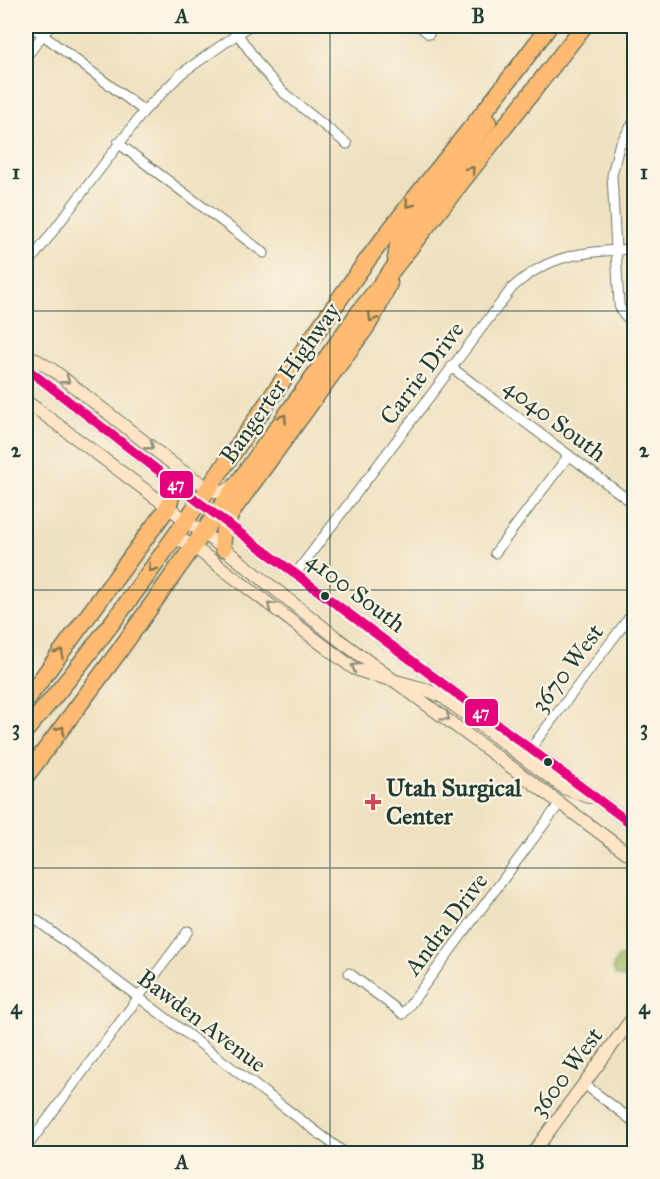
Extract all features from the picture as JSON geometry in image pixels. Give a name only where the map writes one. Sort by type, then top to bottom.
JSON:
[{"type":"highway","name":"Bangerter Highway","points":[[26,730],[90,652],[174,540],[377,246],[549,26]]},
{"type":"highway","name":"Bangerter Highway","points":[[26,776],[199,540],[221,519],[238,484],[320,365],[395,264],[584,26]]},
{"type":"highway","points":[[224,548],[221,519],[235,507],[367,326],[387,291],[398,246],[404,233],[531,68],[536,44]]},
{"type":"highway","points":[[26,700],[168,507],[172,494],[170,481]]},
{"type":"main road","points":[[26,354],[53,370],[178,468],[210,489],[217,492],[238,484]]},
{"type":"main road","name":"4100 South","points":[[26,368],[170,481],[634,826]]},
{"type":"main road","name":"4100 South","points":[[26,401],[187,521],[199,540],[224,548],[338,639],[634,858]]},
{"type":"main road","points":[[174,540],[199,540],[354,668],[367,674],[432,691],[564,788],[605,803]]},
{"type":"main road","name":"3600 West","points":[[532,1154],[634,1016]]},
{"type":"street","points":[[31,26],[144,111]]},
{"type":"street","points":[[26,57],[50,26]]},
{"type":"street","points":[[26,267],[144,111],[182,73],[249,26]]},
{"type":"street","points":[[419,26],[429,34]]},
{"type":"street","points":[[237,33],[263,70],[284,93],[347,144]]},
{"type":"street","points":[[634,121],[619,146],[612,185],[620,308],[625,317],[634,324]]},
{"type":"street","points":[[118,143],[264,253]]},
{"type":"street","name":"Carrie Drive","points":[[296,573],[505,296],[527,275],[569,255],[634,249]]},
{"type":"street","name":"4040 South","points":[[452,367],[634,504]]},
{"type":"street","points":[[495,553],[568,455]]},
{"type":"street","name":"3670 West","points":[[531,748],[634,611]]},
{"type":"street","name":"Andra Drive","points":[[349,973],[403,1014],[560,803]]},
{"type":"street","name":"Bawden Avenue","points":[[26,932],[35,919],[346,1154]]},
{"type":"street","points":[[26,1148],[188,931]]},
{"type":"street","points":[[584,1084],[634,1122]]},
{"type":"green space","points":[[623,955],[630,961],[629,970],[624,978],[615,975],[613,966],[619,956]]},
{"type":"transit line","name":"47","points":[[26,368],[200,503],[634,826]]},
{"type":"place","name":"Utah Surgical Center","points":[[373,802]]}]
